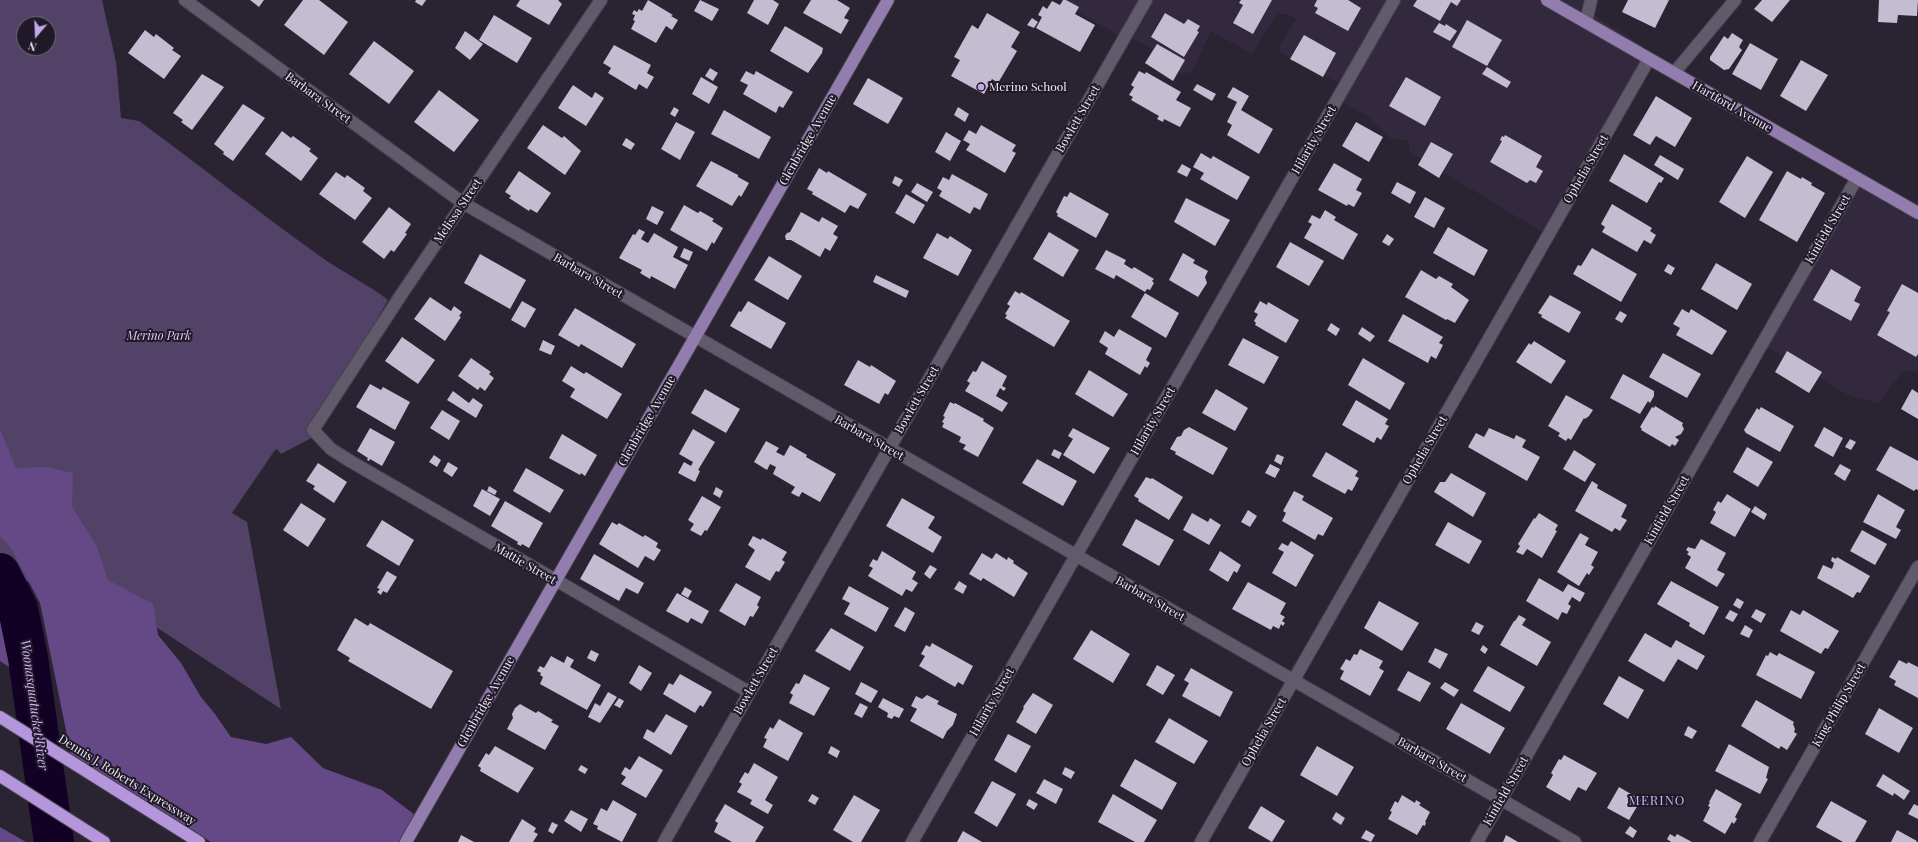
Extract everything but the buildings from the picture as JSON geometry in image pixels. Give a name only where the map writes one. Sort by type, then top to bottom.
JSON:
[{"type":"highway","name":"Dennis J. Roberts Expressway","points":[[0,717],[199,842]]},
{"type":"highway","points":[[0,776],[104,842]]},
{"type":"main road","name":"Glenbridge Avenue","points":[[406,842],[888,0]]},
{"type":"main road","name":"Hartford Avenue","points":[[1547,0],[1918,213]]},
{"type":"street","name":"Barbara Street","points":[[185,0],[463,203],[1575,842]]},
{"type":"street","name":"Melissa Street","points":[[317,424],[463,203],[601,0]]},
{"type":"street","name":"Bowlett Street","points":[[664,842],[1146,0]]},
{"type":"street","name":"Hilarity Street","points":[[912,842],[1394,0]]},
{"type":"street","points":[[1586,22],[1591,0]]},
{"type":"street","points":[[1674,73],[1735,0]]},
{"type":"street","name":"Ophelia Street","points":[[1201,842],[1650,59]]},
{"type":"street","name":"Kinfield Street","points":[[1477,842],[1858,178]]},
{"type":"street","name":"Mattie Street","points":[[317,424],[313,430],[331,449],[556,582],[749,692]]},
{"type":"street","name":"King Philip Street","points":[[1760,842],[1918,567]]},
{"type":"shaded area","points":[[1064,0],[1592,0],[1591,13],[1643,46],[1644,54],[1587,163],[1548,229],[1542,232],[1410,152],[1408,141],[1390,138],[1369,117],[1338,99],[1338,83],[1280,52],[1279,46],[1297,18],[1285,14],[1277,14],[1252,54],[1211,31],[1192,72],[1183,74],[1163,63],[1156,51],[1126,35],[1120,36],[1064,4]]},
{"type":"shaded area","points":[[1865,174],[1918,204],[1918,372],[1903,371],[1879,403],[1850,396],[1767,347],[1764,341],[1859,177]]},
{"type":"shaded area","points":[[0,429],[16,468],[46,467],[73,473],[72,507],[96,545],[108,580],[153,604],[158,635],[181,663],[201,697],[231,737],[266,744],[291,737],[323,768],[382,790],[415,815],[406,842],[211,842],[71,755],[40,603],[11,548],[0,536]]},
{"type":"shaded area","points":[[0,598],[9,616],[14,633],[15,671],[0,661]]},
{"type":"shaded area","points":[[0,827],[26,842],[0,842]]},
{"type":"green space","name":"Merino Park","points":[[0,0],[102,0],[116,62],[121,118],[139,121],[317,254],[388,300],[319,421],[313,437],[281,454],[277,449],[275,450],[232,513],[247,522],[281,709],[101,591],[0,578]]},
{"type":"waterway","name":"Woonasquatucket River","points":[[0,573],[18,609],[28,658],[54,842]]},
{"type":"place","name":"Merino School","points":[[981,87]]},
{"type":"district","name":"MERINO","points":[[1657,801]]}]
